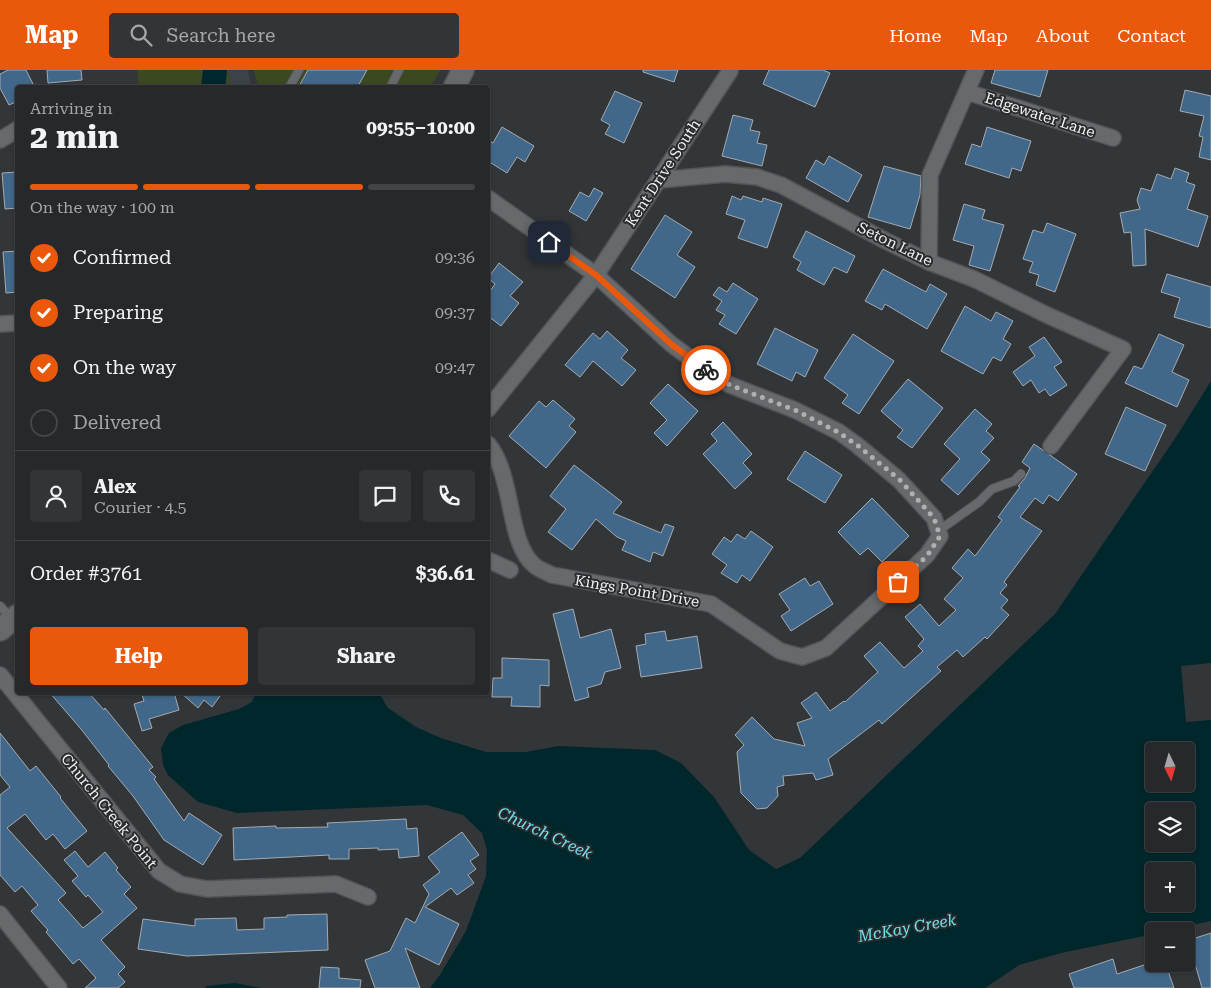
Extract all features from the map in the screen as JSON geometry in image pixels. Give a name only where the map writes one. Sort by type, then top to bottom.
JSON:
[{"type":"street","points":[[456,85],[463,70]]},
{"type":"street","points":[[930,262],[930,175],[976,70]]},
{"type":"street","name":"Kent Drive South","points":[[490,406],[596,275],[730,71]]},
{"type":"street","name":"Edgewater Lane","points":[[967,92],[1113,138]]},
{"type":"street","points":[[0,140],[15,131]]},
{"type":"street","name":"Seton Lane","points":[[659,180],[725,174],[757,177],[781,185],[886,241],[930,262],[974,279],[1124,350],[1051,446]]},
{"type":"street","points":[[490,199],[596,275],[671,344],[709,372],[730,385],[795,410],[838,432],[857,445],[900,480],[934,518],[938,531]]},
{"type":"street","points":[[0,324],[15,323]]},
{"type":"street","name":"Kings Point Drive","points":[[490,447],[496,455],[504,480],[520,546],[535,565],[552,575],[711,604],[780,651],[802,657],[826,648],[927,556],[940,536],[938,531]]},
{"type":"street","points":[[490,561],[510,570]]},
{"type":"street","name":"Church Creek Point","points":[[0,675],[15,694]]},
{"type":"street","name":"Church Creek Point","points":[[16,695],[159,872],[180,884],[207,889],[336,884],[368,897]]},
{"type":"street","points":[[0,914],[58,988]]},
{"type":"lane","points":[[291,85],[299,70]]},
{"type":"lane","points":[[392,85],[399,70]]},
{"type":"lane","points":[[938,531],[979,502],[992,489],[1014,481],[1021,474]]},
{"type":"shaded area","points":[[228,70],[248,70],[251,85],[230,85]]},
{"type":"green space","points":[[137,70],[228,70],[230,85],[139,85]]},
{"type":"green space","points":[[254,70],[440,70],[432,85],[258,85]]},
{"type":"water","name":"McKay Creek","points":[[1211,381],[1211,663],[1181,666],[1186,722],[1211,720],[1211,921],[1195,924],[1195,922],[1145,922],[1145,936],[1061,953],[1019,965],[985,988],[430,988],[440,975],[466,931],[486,876],[487,850],[482,833],[463,815],[427,805],[237,813],[198,802],[168,775],[163,765],[161,748],[169,733],[183,725],[239,709],[252,702],[255,695],[380,695],[388,708],[416,727],[441,738],[486,752],[526,752],[558,746],[655,750],[681,763],[714,797],[749,850],[776,869],[800,858],[1055,614],[1178,434]]},
{"type":"water","points":[[235,983],[261,988],[206,988],[206,986]]},
{"type":"building","points":[[8,70],[26,70],[34,85],[15,85],[15,102],[9,105],[0,88],[0,74]]},
{"type":"building","points":[[47,70],[81,70],[82,80],[48,83]]},
{"type":"building","points":[[308,70],[367,70],[359,85],[300,85]]},
{"type":"building","points":[[643,70],[678,70],[674,82],[643,72]]},
{"type":"building","points":[[769,70],[823,70],[830,73],[815,107],[763,84]]},
{"type":"building","points":[[995,70],[1048,70],[1040,97],[991,83]]},
{"type":"building","points":[[1185,90],[1211,96],[1211,160],[1199,157],[1203,137],[1199,136],[1204,116],[1180,111]]},
{"type":"building","points":[[615,91],[642,103],[624,143],[605,134],[610,125],[601,120]]},
{"type":"building","points":[[733,115],[753,120],[750,130],[760,132],[757,143],[767,145],[762,166],[722,156]]},
{"type":"building","points":[[502,127],[534,146],[525,162],[517,157],[507,173],[490,162],[490,141],[493,143]]},
{"type":"building","points":[[987,127],[1031,141],[1021,171],[1012,168],[1009,178],[965,164],[972,144],[981,147]]},
{"type":"building","points":[[829,156],[862,175],[848,202],[806,178],[816,160],[824,165]]},
{"type":"building","points":[[884,166],[921,176],[920,195],[910,229],[868,217]]},
{"type":"building","points":[[1175,168],[1189,173],[1186,182],[1195,185],[1187,209],[1208,216],[1198,247],[1145,229],[1146,265],[1133,266],[1131,232],[1124,233],[1120,213],[1140,209],[1137,200],[1141,188],[1151,191],[1157,174],[1171,179]]},
{"type":"building","points":[[15,172],[15,208],[5,209],[2,173]]},
{"type":"building","points":[[594,188],[603,193],[586,221],[569,211],[580,192],[589,197]]},
{"type":"building","points":[[732,196],[741,200],[743,196],[762,202],[763,198],[782,204],[767,248],[738,238],[745,220],[726,214]]},
{"type":"building","points":[[964,204],[985,210],[982,219],[1004,225],[990,271],[969,265],[974,246],[953,240]]},
{"type":"building","points":[[665,215],[692,232],[677,255],[695,267],[675,298],[631,269]]},
{"type":"building","points":[[1047,223],[1076,234],[1055,292],[1036,285],[1039,275],[1029,272],[1033,262],[1023,259],[1033,230],[1043,233]]},
{"type":"building","points":[[806,231],[855,256],[847,273],[834,267],[824,285],[797,270],[801,262],[793,257]]},
{"type":"building","points":[[15,251],[15,292],[6,293],[3,252]]},
{"type":"building","points":[[499,263],[523,282],[510,296],[519,303],[501,326],[490,318],[490,291],[495,284],[490,280],[490,275]]},
{"type":"building","points":[[883,269],[926,292],[930,284],[947,294],[927,329],[885,304],[882,310],[865,301]]},
{"type":"building","points":[[1167,274],[1211,287],[1211,328],[1174,317],[1180,298],[1161,292]]},
{"type":"building","points":[[733,283],[758,299],[736,334],[719,324],[725,315],[716,310],[722,301],[713,295],[719,287],[727,292]]},
{"type":"building","points":[[965,306],[991,321],[996,312],[1013,321],[1003,339],[1011,344],[1001,361],[993,357],[983,374],[941,351]]},
{"type":"building","points":[[775,328],[818,350],[805,377],[796,372],[792,381],[757,364]]},
{"type":"building","points":[[607,331],[628,350],[621,358],[636,370],[622,386],[593,361],[580,377],[565,365],[593,333],[600,339]]},
{"type":"building","points":[[853,334],[894,361],[859,414],[842,403],[848,395],[824,378]]},
{"type":"building","points":[[1159,334],[1184,345],[1172,372],[1189,380],[1177,407],[1125,383],[1134,366],[1142,369]]},
{"type":"building","points":[[1044,337],[1062,362],[1054,367],[1067,385],[1050,396],[1045,389],[1039,393],[1031,380],[1023,386],[1013,372],[1035,356],[1029,347]]},
{"type":"building","points":[[908,379],[943,408],[912,448],[897,437],[903,430],[881,411]]},
{"type":"building","points":[[668,384],[698,411],[667,446],[654,433],[667,420],[650,403]]},
{"type":"building","points":[[553,400],[575,419],[569,426],[576,432],[546,468],[509,436],[539,401],[546,407]]},
{"type":"building","points":[[1126,407],[1166,425],[1145,471],[1105,454]]},
{"type":"building","points":[[975,409],[992,424],[986,431],[994,438],[981,452],[990,460],[958,495],[941,480],[960,459],[944,444]]},
{"type":"building","points":[[723,422],[752,454],[743,463],[752,473],[735,489],[703,454],[717,441],[711,434]]},
{"type":"building","points":[[1034,444],[1077,474],[1058,501],[1049,495],[1043,504],[1035,498],[1020,517],[1042,531],[1004,582],[1007,585],[1000,593],[1008,600],[1001,608],[1009,615],[987,639],[985,637],[963,657],[957,650],[937,667],[941,671],[882,724],[879,720],[828,759],[833,775],[816,780],[813,773],[783,776],[784,785],[777,787],[778,796],[767,808],[757,809],[741,793],[737,752],[744,745],[735,735],[752,717],[774,739],[805,746],[797,723],[812,718],[801,703],[816,692],[830,711],[845,702],[878,672],[864,656],[880,642],[904,668],[923,651],[918,646],[924,639],[905,617],[920,604],[939,626],[956,610],[944,599],[963,578],[952,568],[968,549],[975,556],[1002,520],[998,517],[1020,487],[1018,486],[1030,468],[1022,462]]},
{"type":"building","points":[[805,451],[842,475],[825,503],[787,479]]},
{"type":"building","points":[[574,465],[622,502],[613,513],[661,533],[665,524],[674,527],[663,556],[653,552],[650,562],[622,550],[626,541],[617,537],[596,519],[572,550],[548,532],[566,509],[550,496]]},
{"type":"building","points":[[872,498],[909,536],[882,562],[868,548],[860,555],[838,532]]},
{"type":"building","points":[[751,531],[773,547],[750,581],[742,575],[737,583],[721,573],[727,565],[712,554],[724,537],[731,542],[737,534],[745,539]]},
{"type":"building","points":[[805,578],[810,586],[819,581],[833,604],[791,631],[781,616],[790,610],[779,594]]},
{"type":"building","points":[[573,609],[580,638],[611,629],[621,668],[605,672],[601,684],[587,688],[589,697],[575,701],[553,614]]},
{"type":"building","points":[[665,631],[667,641],[697,636],[702,668],[641,677],[636,646],[646,644],[645,634]]},
{"type":"building","points":[[502,658],[549,660],[549,686],[540,685],[540,707],[511,706],[512,697],[492,697],[493,678],[502,678]]},
{"type":"building","points":[[52,695],[91,695],[104,710],[105,708],[153,767],[149,770],[156,777],[154,779],[184,821],[189,813],[222,835],[203,865],[164,840],[133,796],[81,729]]},
{"type":"building","points":[[142,695],[175,695],[179,710],[149,719],[152,728],[142,731],[134,704],[144,701]]},
{"type":"building","points":[[183,695],[221,695],[212,707],[204,700],[198,708]]},
{"type":"building","points":[[0,733],[30,771],[36,766],[87,831],[65,849],[53,834],[46,840],[25,814],[7,828],[66,893],[58,900],[83,928],[103,912],[72,881],[78,876],[64,860],[75,851],[88,867],[105,852],[118,868],[116,870],[131,887],[124,894],[137,908],[101,940],[125,967],[118,974],[125,982],[118,988],[85,988],[96,978],[79,959],[73,964],[46,932],[48,930],[31,911],[38,905],[22,886],[15,892],[0,875],[0,795],[10,787],[0,775]]},
{"type":"building","points":[[406,819],[407,829],[417,828],[419,856],[399,858],[398,849],[378,850],[378,848],[349,849],[349,859],[329,859],[329,855],[234,860],[233,828],[276,826],[276,828],[328,827],[327,823]]},
{"type":"building","points":[[462,832],[479,855],[470,861],[476,869],[468,875],[474,883],[457,895],[451,888],[425,907],[459,924],[439,965],[405,948],[420,988],[375,988],[365,960],[390,951],[406,918],[415,923],[429,894],[423,885],[440,872],[428,857]]},
{"type":"building","points":[[327,914],[328,950],[187,956],[138,949],[143,919],[195,926],[195,919],[236,918],[237,930],[264,929],[264,918],[287,917],[287,915]]},
{"type":"building","points":[[1211,933],[1211,988],[1202,988],[1195,964],[1195,938]]},
{"type":"building","points":[[1113,959],[1117,974],[1145,965],[1145,972],[1168,972],[1174,988],[1074,988],[1069,974]]},
{"type":"building","points":[[321,967],[339,968],[339,978],[361,980],[360,988],[319,988]]},
{"type":"waterway","name":"Church Creek","points":[[213,85],[215,70]]},
{"type":"way so far","points":[[706,370],[730,385],[795,410],[838,432],[900,480],[934,518],[940,536],[927,556],[898,582]]},
{"type":"route","points":[[549,242],[596,275],[671,344],[706,370]]}]
